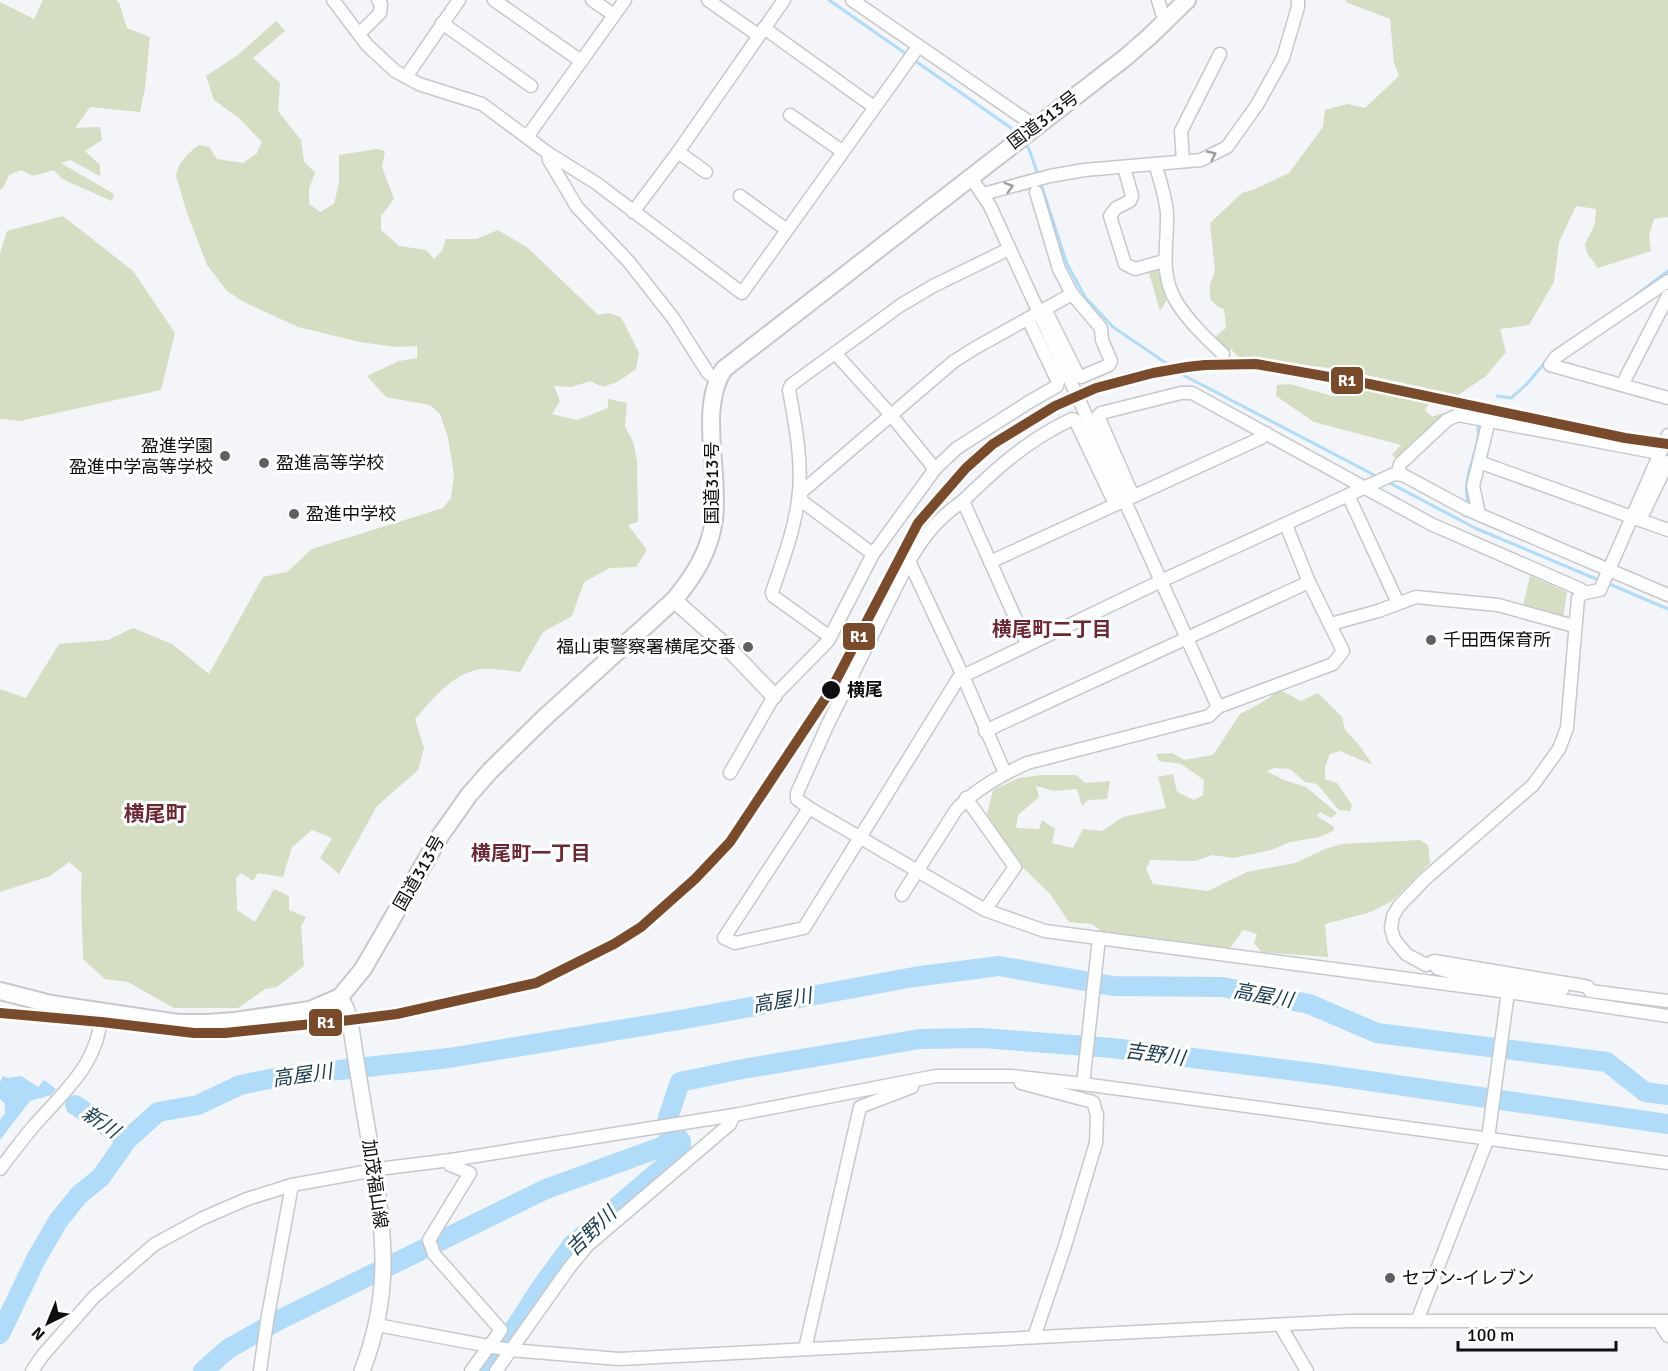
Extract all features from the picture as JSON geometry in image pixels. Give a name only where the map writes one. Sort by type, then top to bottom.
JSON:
[{"type":"highway","name":"国道313号","points":[[0,990],[51,1004],[178,1023],[207,1023],[310,1010],[340,997],[363,969],[440,836],[469,795],[543,719],[674,600],[690,581],[703,560],[711,536],[715,495],[711,408],[716,380],[732,361],[1126,57],[1187,0]]},
{"type":"main road","points":[[674,600],[729,649],[774,696]]},
{"type":"main road","name":"加茂福山線","points":[[340,997],[346,1008],[350,1026],[382,1225],[384,1267],[377,1325],[362,1371]]},
{"type":"street","points":[[333,0],[367,45],[395,71],[419,84],[482,104],[548,153],[596,183],[742,292],[913,54]]},
{"type":"street","points":[[359,34],[380,13],[381,4],[378,0]]},
{"type":"street","points":[[406,77],[459,0]]},
{"type":"street","points":[[494,0],[580,61]]},
{"type":"street","points":[[592,0],[614,15]]},
{"type":"street","points":[[527,136],[625,0]]},
{"type":"street","points":[[708,0],[761,32],[874,107]]},
{"type":"street","points":[[633,212],[678,152],[784,0]]},
{"type":"street","points":[[1158,0],[1167,20]]},
{"type":"street","points":[[983,194],[1036,186],[1050,176],[1202,160],[1216,154],[1227,147],[1246,121],[1283,58],[1298,0]]},
{"type":"street","points":[[856,1],[913,54],[1024,134]]},
{"type":"street","points":[[442,23],[531,86]]},
{"type":"street","points":[[1183,161],[1181,131],[1220,54]]},
{"type":"street","points":[[790,115],[842,151]]},
{"type":"street","points":[[678,152],[706,172]]},
{"type":"street","points":[[548,153],[549,160],[577,207],[629,262],[673,318],[708,374],[716,380]]},
{"type":"street","points":[[1155,164],[1167,213],[1164,261],[1176,302],[1202,334],[1223,354]]},
{"type":"street","points":[[1124,167],[1132,196],[1130,201],[1116,208],[1110,216],[1125,264],[1135,269],[1164,261]]},
{"type":"street","points":[[970,176],[983,194],[1037,314],[1074,389]]},
{"type":"street","points":[[1036,186],[1059,269],[1072,294],[1101,328],[1102,340],[1111,361],[1109,365],[1081,377],[1078,375],[1037,314]]},
{"type":"street","points":[[740,196],[787,230]]},
{"type":"street","points":[[830,637],[773,596],[772,592],[785,554],[799,494],[800,466],[789,390],[791,385],[901,305],[933,286],[1009,249]]},
{"type":"street","points":[[1668,281],[1556,357],[1550,365],[1668,398]]},
{"type":"street","points":[[799,494],[953,362],[1072,294]]},
{"type":"street","points":[[1622,385],[1668,296]]},
{"type":"street","points":[[730,773],[774,696],[818,653],[830,637],[873,554],[935,469],[957,448],[1057,386],[1058,382],[1037,314]]},
{"type":"street","points":[[835,353],[891,415],[935,469]]},
{"type":"street","points":[[1124,500],[1098,416],[1101,413],[1181,393],[1192,393],[1370,486],[1447,532],[1580,589],[1584,593]]},
{"type":"street","points":[[1080,402],[1218,706]]},
{"type":"street","points":[[809,808],[724,938],[735,943],[804,928],[958,679],[1026,644],[1394,475],[1400,464],[1447,420],[1458,415],[1490,420],[1664,458]]},
{"type":"street","points":[[1124,500],[1075,420],[1072,419],[1037,437],[1012,455],[943,517],[922,540],[909,561],[828,724],[797,793],[797,799],[985,910],[1045,931],[1509,988],[1668,1016]]},
{"type":"street","points":[[1473,512],[1473,486],[1490,420]]},
{"type":"street","points":[[990,562],[1261,438],[1266,433]]},
{"type":"street","points":[[1668,435],[1664,458],[1600,590],[1584,593],[1578,598],[1567,728],[1559,749],[1533,785],[1425,879],[1399,906],[1390,928],[1394,939],[1406,954],[1426,965],[1509,988],[1590,991],[1668,1001]]},
{"type":"street","points":[[1479,462],[1668,530]]},
{"type":"street","points":[[1394,475],[1608,574],[1668,595]]},
{"type":"street","points":[[799,494],[803,502],[873,554]]},
{"type":"street","points":[[1348,495],[1398,603]]},
{"type":"street","points":[[963,501],[1026,644]]},
{"type":"street","points":[[902,895],[966,798],[1005,773],[1027,762],[1209,716],[1218,706],[1333,664],[1343,651],[1286,525]]},
{"type":"street","points":[[909,561],[1005,773]]},
{"type":"street","points":[[985,730],[1310,582]]},
{"type":"street","points":[[1331,624],[1416,597],[1498,605],[1574,626]]},
{"type":"street","points":[[966,798],[1016,867],[985,910]]},
{"type":"street","points":[[1083,1084],[1099,938]]},
{"type":"street","points":[[1426,965],[1434,961],[1584,986],[1590,991]]},
{"type":"street","points":[[1417,1321],[1488,1138],[1509,988]]},
{"type":"street","points":[[0,1169],[69,1089],[89,1059],[100,1034],[101,1011]]},
{"type":"street","points":[[32,1371],[42,1355],[94,1297],[155,1244],[203,1218],[246,1199],[292,1185],[734,1115],[936,1076],[1012,1076],[1083,1084],[1668,1163]]},
{"type":"street","points":[[805,1349],[860,1107],[927,1082],[936,1076]]},
{"type":"street","points":[[1012,1076],[1017,1082],[1093,1102],[1097,1115],[1096,1143],[1034,1337]]},
{"type":"street","points":[[496,1371],[588,1245],[730,1125],[734,1115]]},
{"type":"street","points":[[451,1160],[450,1165],[470,1173],[429,1240],[434,1254],[501,1330],[471,1371]]},
{"type":"street","points":[[260,1371],[292,1185]]},
{"type":"street","points":[[377,1325],[510,1350],[619,1359],[1349,1321],[1663,1322],[1668,1336]]},
{"type":"street","points":[[1280,1325],[1307,1371]]},
{"type":"green space","points":[[43,0],[116,0],[127,28],[150,37],[140,112],[90,107],[75,128],[100,127],[102,140],[85,151],[100,165],[100,176],[70,160],[61,163],[114,194],[112,201],[62,179],[54,170],[33,176],[21,170],[9,175],[0,190],[0,2],[34,19]]},
{"type":"green space","points":[[1346,0],[1668,0],[1668,217],[1654,219],[1649,235],[1651,251],[1598,268],[1587,253],[1585,244],[1595,224],[1596,209],[1576,206],[1559,242],[1554,282],[1529,325],[1500,329],[1506,352],[1486,376],[1458,395],[1339,369],[1239,358],[1231,349],[1225,353],[1214,344],[1217,335],[1226,328],[1224,309],[1218,307],[1210,299],[1210,284],[1215,271],[1210,223],[1242,193],[1289,173],[1323,127],[1325,110],[1347,104],[1365,108],[1399,76],[1394,63],[1390,19],[1346,2]]},
{"type":"green space","points":[[276,21],[285,31],[253,58],[280,83],[278,111],[301,140],[304,161],[315,173],[309,188],[309,204],[320,212],[334,204],[339,183],[339,155],[377,149],[385,151],[382,167],[394,199],[381,216],[381,230],[399,246],[426,250],[434,259],[442,251],[446,239],[476,239],[498,230],[528,248],[598,315],[608,313],[621,317],[639,353],[636,369],[619,381],[603,387],[590,381],[572,387],[554,386],[560,401],[552,414],[577,420],[608,408],[608,399],[627,403],[625,426],[634,444],[637,462],[638,522],[628,525],[647,550],[636,567],[610,568],[584,582],[572,616],[543,632],[520,672],[496,669],[472,671],[453,681],[436,695],[415,719],[424,748],[418,770],[377,806],[339,874],[320,858],[332,838],[312,830],[292,847],[283,877],[258,873],[253,881],[241,873],[236,878],[237,910],[255,922],[274,889],[289,896],[289,910],[306,917],[301,926],[304,966],[277,987],[265,989],[238,1008],[174,1008],[128,982],[105,979],[83,959],[82,873],[69,862],[50,876],[0,892],[0,689],[26,698],[59,644],[108,640],[133,628],[172,644],[209,674],[263,577],[287,572],[312,549],[443,508],[451,498],[454,474],[448,438],[440,414],[430,405],[386,397],[367,376],[399,361],[417,358],[417,346],[395,347],[360,342],[298,327],[244,302],[227,291],[207,265],[187,213],[176,176],[177,171],[184,158],[199,145],[209,147],[217,159],[243,163],[257,153],[262,142],[240,119],[214,100],[206,76],[238,55]]},
{"type":"green space","points":[[63,216],[133,271],[175,333],[161,390],[20,421],[0,419],[0,254],[7,231]]},
{"type":"green space","points":[[1158,270],[1167,300],[1160,311],[1149,273]]},
{"type":"green space","points":[[1290,384],[1332,396],[1344,386],[1431,401],[1425,410],[1432,417],[1443,413],[1444,419],[1396,458],[1392,455],[1401,445],[1314,422],[1276,396],[1277,385]]},
{"type":"green space","points":[[1530,576],[1567,592],[1563,618],[1523,605]]},
{"type":"green space","points":[[1280,690],[1301,701],[1318,693],[1342,717],[1345,730],[1373,765],[1340,751],[1330,754],[1325,767],[1325,779],[1337,783],[1352,805],[1350,811],[1339,810],[1317,784],[1305,782],[1290,769],[1274,768],[1266,771],[1306,787],[1337,813],[1331,818],[1320,812],[1317,816],[1334,827],[1333,831],[1320,837],[1290,842],[1271,850],[1234,858],[1212,855],[1195,861],[1150,860],[1146,869],[1153,884],[1208,891],[1247,872],[1295,863],[1342,844],[1420,840],[1428,845],[1430,863],[1392,901],[1371,912],[1325,924],[1328,957],[1261,952],[1254,943],[1257,934],[1243,930],[1230,948],[1111,937],[1091,924],[1069,922],[1050,894],[1019,864],[1002,842],[987,814],[993,790],[1019,778],[1076,775],[1085,783],[1110,781],[1107,799],[1088,800],[1082,806],[1077,789],[1054,791],[1036,786],[1039,797],[1018,815],[1016,828],[1039,829],[1042,820],[1055,829],[1052,843],[1073,848],[1083,829],[1102,831],[1123,817],[1166,808],[1158,777],[1173,774],[1177,792],[1194,800],[1203,795],[1204,780],[1181,764],[1159,761],[1156,754],[1172,753],[1184,760],[1213,755],[1240,714]]},
{"type":"water","points":[[3,1076],[7,1078],[21,1076],[38,1087],[44,1080],[56,1089],[51,1095],[30,1101],[0,1140],[0,1120],[5,1113],[5,1104],[0,1099],[0,1082]]},
{"type":"waterway","points":[[829,0],[909,56]]},
{"type":"waterway","points":[[914,60],[1011,128],[1018,136]]},
{"type":"waterway","points":[[1024,143],[1029,149],[1038,175]]},
{"type":"waterway","points":[[1040,181],[1067,264],[1085,297],[1113,327],[1185,376],[1378,477]]},
{"type":"waterway","points":[[1631,299],[1668,271]]},
{"type":"waterway","points":[[1497,396],[1511,398],[1527,384],[1546,361]]},
{"type":"waterway","points":[[1469,507],[1467,484],[1477,444],[1478,424]]},
{"type":"waterway","points":[[1386,481],[1475,528],[1601,581]]},
{"type":"waterway","points":[[1607,583],[1668,609]]},
{"type":"waterway","name":"高屋川","points":[[0,1334],[36,1259],[58,1221],[79,1195],[101,1177],[127,1140],[158,1112],[198,1105],[240,1085],[284,1076],[449,1058],[685,1019],[914,977],[999,966],[1113,986],[1222,987],[1309,1004],[1377,1033],[1607,1062],[1645,1092],[1668,1095]]},
{"type":"waterway","name":"吉野川","points":[[668,1118],[680,1082],[920,1039],[982,1038],[1112,1048],[1321,1074],[1668,1124]]},
{"type":"waterway","name":"新川","points":[[75,1105],[127,1140]]},
{"type":"waterway","points":[[203,1371],[228,1349],[277,1321],[546,1189],[664,1146],[674,1133],[681,1141],[681,1152],[573,1244],[484,1371]]},
{"type":"transit line","name":"R1","points":[[0,1013],[194,1033],[225,1033],[350,1020],[397,1014],[536,983],[614,944],[641,927],[695,879],[730,842],[831,690],[918,523],[966,468],[993,444],[1055,406],[1096,388],[1187,367],[1256,364],[1369,384],[1625,438],[1668,444]]},
{"type":"place","name":"盈進学園 盈進中学高等学校","points":[[225,456]]},
{"type":"place","name":"盈進高等学校","points":[[264,463]]},
{"type":"place","name":"盈進中学校","points":[[294,514]]},
{"type":"place","name":"千田西保育所","points":[[1431,640]]},
{"type":"place","name":"福山東警察署横尾交番","points":[[748,647]]},
{"type":"place","name":"横尾","points":[[831,690]]},
{"type":"place","name":"セブン-イレブン","points":[[1390,1278]]},
{"type":"district","name":"横尾町二丁目","points":[[1052,629]]},
{"type":"district","name":"横尾町","points":[[155,814]]},
{"type":"district","name":"横尾町一丁目","points":[[531,853]]}]
